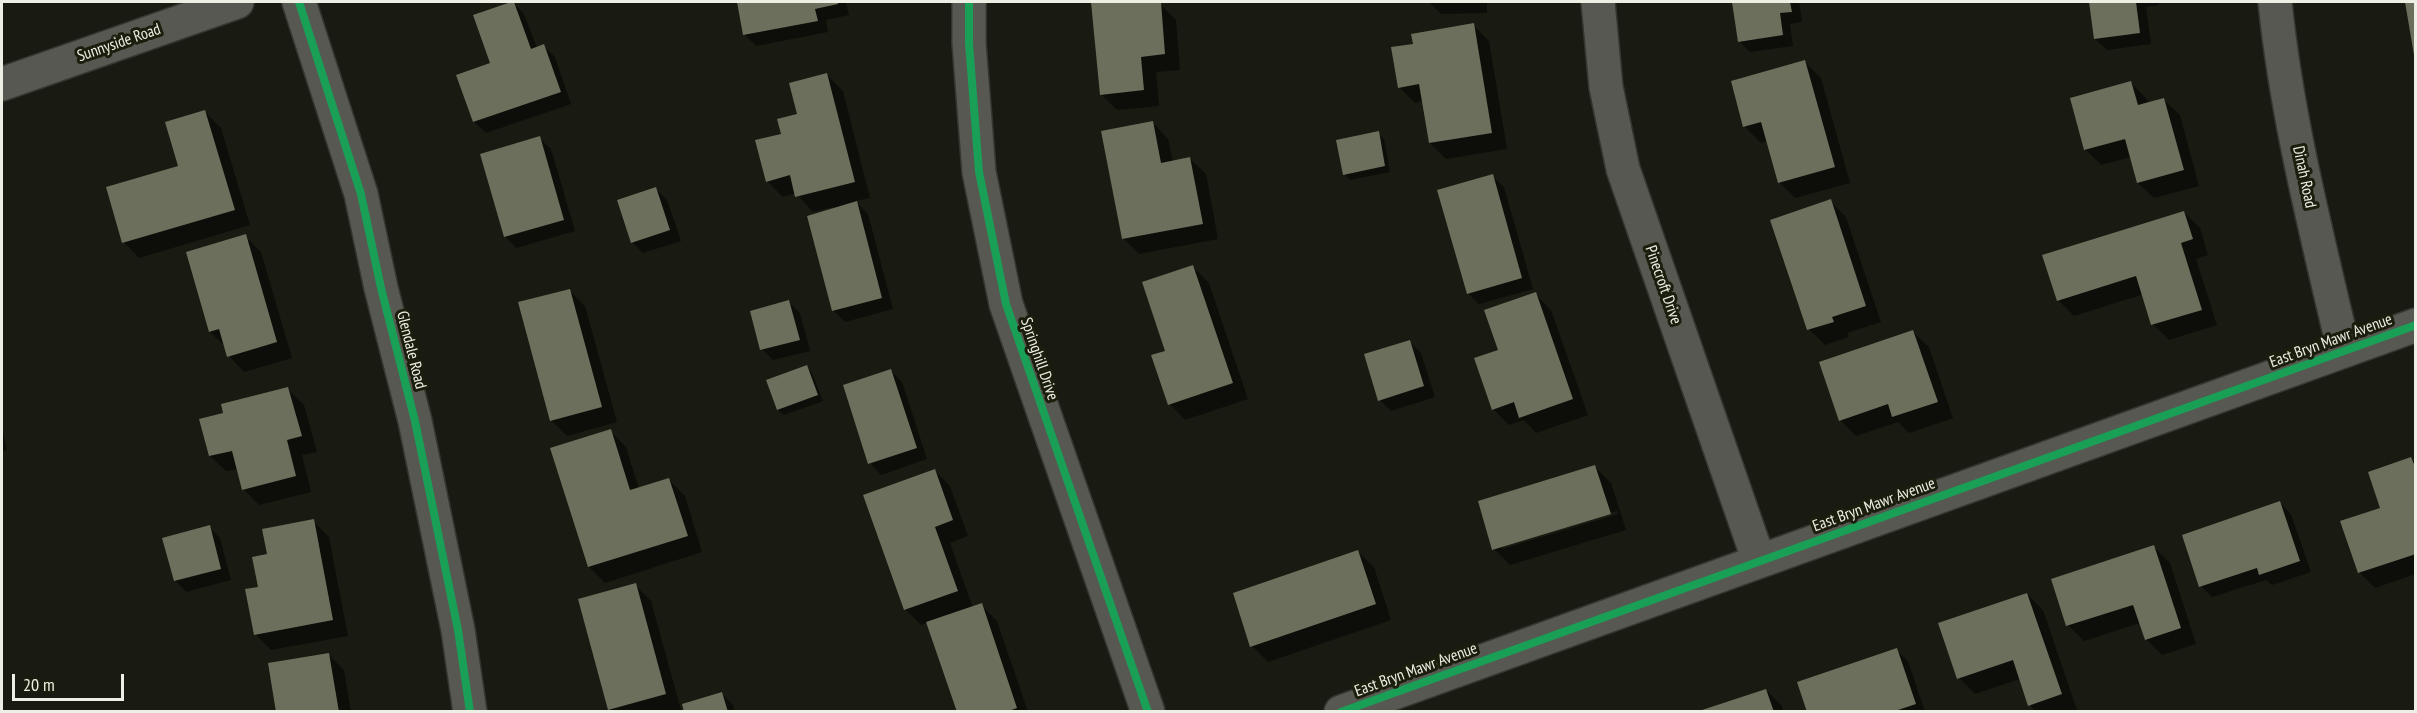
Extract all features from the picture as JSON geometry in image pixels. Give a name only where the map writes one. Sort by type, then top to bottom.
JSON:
[{"type":"street","name":"Sunnyside Road","points":[[2,84],[237,2]]},
{"type":"street","name":"Glendale Road","points":[[299,2],[361,194],[381,288],[415,421],[458,630],[470,711]]},
{"type":"street","name":"Springhill Drive","points":[[969,2],[969,43],[979,172],[1006,304],[1148,711]]},
{"type":"street","name":"Pinecroft Drive","points":[[1598,2],[1606,87],[1623,169],[1759,561]]},
{"type":"street","name":"Dinah Road","points":[[2275,2],[2286,90],[2309,203],[2344,351]]},
{"type":"street","name":"East Bryn Mawr Avenue","points":[[1341,711],[2415,325]]},
{"type":"building","points":[[514,2],[531,49],[544,44],[561,92],[473,122],[456,75],[490,63],[473,15]]},
{"type":"building","points":[[737,2],[838,2],[838,4],[815,9],[818,21],[743,35]]},
{"type":"building","points":[[1091,2],[1161,2],[1165,54],[1141,57],[1144,90],[1100,95]]},
{"type":"building","points":[[1732,2],[1790,2],[1792,12],[1780,13],[1783,35],[1738,42]]},
{"type":"building","points":[[2089,2],[2136,2],[2140,33],[2094,39]]},
{"type":"building","points":[[2405,2],[2416,2],[2416,55],[2414,55]]},
{"type":"building","points":[[1474,23],[1492,133],[1429,143],[1419,84],[1398,88],[1391,47],[1413,44],[1411,34]]},
{"type":"building","points":[[1805,60],[1835,167],[1778,183],[1761,122],[1743,127],[1731,81]]},
{"type":"building","points":[[827,73],[855,182],[795,197],[790,175],[766,182],[755,140],[781,134],[777,119],[797,114],[789,83]]},
{"type":"building","points":[[2131,81],[2138,105],[2164,98],[2184,170],[2137,183],[2125,139],[2084,150],[2070,98]]},
{"type":"building","points":[[205,110],[235,210],[122,243],[106,187],[178,166],[165,122]]},
{"type":"building","points":[[1153,121],[1161,163],[1190,157],[1203,224],[1122,239],[1101,131]]},
{"type":"building","points":[[1379,131],[1385,166],[1343,175],[1336,140]]},
{"type":"building","points":[[540,136],[564,220],[504,237],[480,154]]},
{"type":"building","points":[[1493,174],[1522,278],[1467,294],[1437,190]]},
{"type":"building","points":[[656,187],[670,230],[631,243],[617,200]]},
{"type":"building","points":[[1831,199],[1866,306],[1832,317],[1834,322],[1807,330],[1770,220]]},
{"type":"building","points":[[857,201],[882,298],[832,311],[807,216]]},
{"type":"building","points":[[2184,211],[2193,239],[2181,243],[2202,310],[2151,325],[2136,276],[2057,301],[2042,255]]},
{"type":"building","points":[[246,234],[277,342],[227,357],[219,329],[209,332],[186,252]]},
{"type":"building","points":[[1193,265],[1233,383],[1168,405],[1151,355],[1165,351],[1142,282]]},
{"type":"building","points":[[570,289],[602,407],[550,421],[518,302]]},
{"type":"building","points":[[1536,292],[1573,399],[1519,418],[1514,402],[1492,410],[1474,358],[1498,350],[1484,310]]},
{"type":"building","points":[[789,300],[800,340],[760,350],[750,311]]},
{"type":"building","points":[[1913,330],[1938,402],[1892,417],[1888,404],[1839,421],[1819,362]]},
{"type":"building","points":[[1410,340],[1424,386],[1378,401],[1364,354]]},
{"type":"building","points":[[807,365],[818,395],[777,410],[766,380]]},
{"type":"building","points":[[891,369],[917,448],[868,464],[843,385]]},
{"type":"building","points":[[288,387],[302,436],[287,440],[296,476],[242,490],[232,451],[209,456],[199,419],[223,413],[221,404]]},
{"type":"building","points":[[611,429],[630,490],[669,478],[688,536],[588,567],[550,448]]},
{"type":"building","points":[[2411,457],[2416,469],[2416,554],[2358,573],[2340,521],[2380,508],[2368,472]]},
{"type":"building","points":[[1595,465],[1611,514],[1492,550],[1478,501]]},
{"type":"building","points":[[935,469],[953,520],[935,527],[958,591],[904,610],[863,495]]},
{"type":"building","points":[[2280,501],[2300,561],[2259,575],[2257,568],[2199,587],[2182,535]]},
{"type":"building","points":[[314,519],[333,620],[254,635],[245,589],[258,587],[252,557],[267,554],[262,529]]},
{"type":"building","points":[[210,525],[221,569],[174,581],[162,538]]},
{"type":"building","points":[[2154,545],[2181,628],[2145,640],[2133,605],[2066,626],[2051,579]]},
{"type":"building","points":[[1358,550],[1376,604],[1250,647],[1233,593]]},
{"type":"building","points":[[636,583],[666,694],[608,710],[578,599]]},
{"type":"building","points":[[2027,593],[2062,694],[2028,706],[2013,660],[1957,679],[1938,623]]},
{"type":"building","points":[[982,603],[1017,708],[1006,712],[957,712],[926,622]]},
{"type":"building","points":[[1897,648],[1916,704],[1892,712],[1807,712],[1797,682]]},
{"type":"building","points":[[329,653],[339,712],[276,712],[268,663]]},
{"type":"building","points":[[1766,689],[1774,712],[1699,712],[1699,711]]},
{"type":"building","points":[[722,692],[728,712],[684,712],[682,704]]},
{"type":"cycle path","points":[[299,2],[361,194],[381,288],[415,421],[458,630],[470,712]]},
{"type":"cycle path","points":[[969,2],[969,43],[979,172],[1006,304],[1148,712]]},
{"type":"cycle path","points":[[1341,712],[2416,325]]}]
